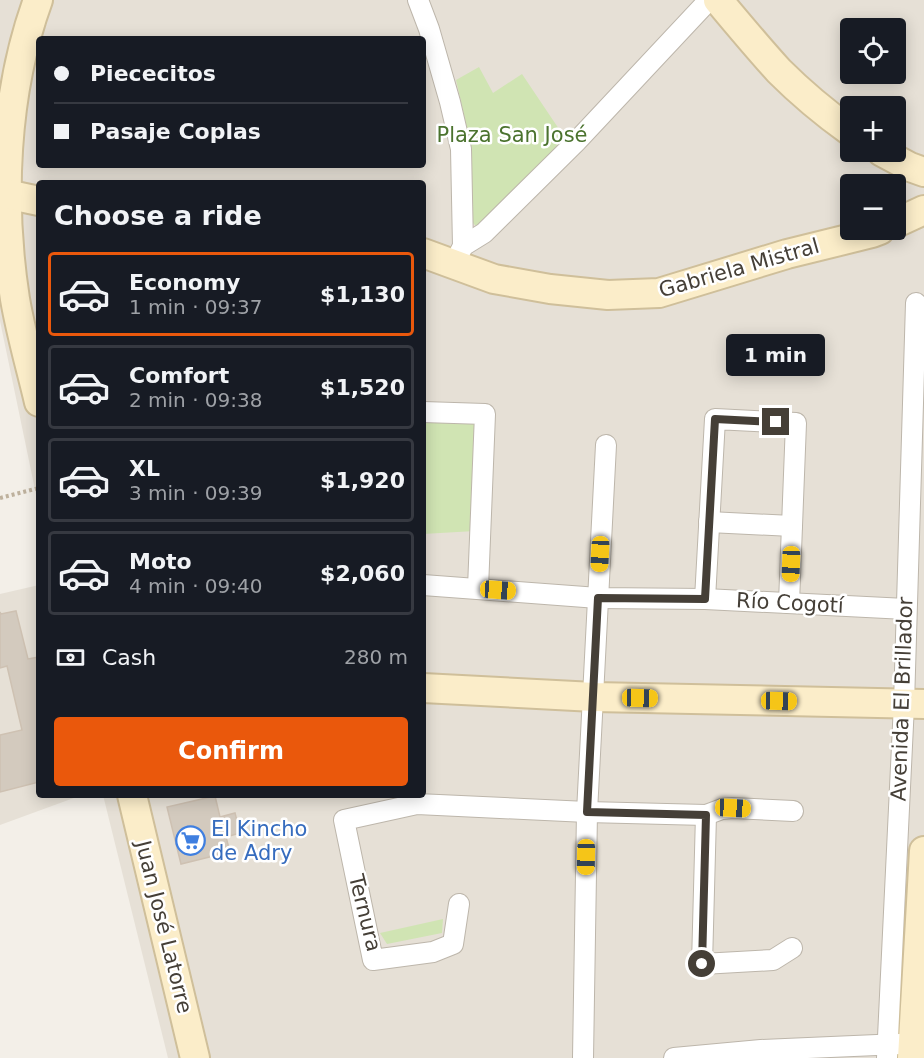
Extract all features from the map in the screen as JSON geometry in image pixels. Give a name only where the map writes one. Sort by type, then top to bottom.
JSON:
[{"type":"street","points":[[36,389],[15,299],[3,193],[17,80],[25,42],[38,0]]},
{"type":"street","points":[[418,0],[429,29],[461,149],[458,255]]},
{"type":"street","points":[[458,255],[576,142],[709,0]]},
{"type":"street","points":[[718,0],[779,71],[840,123]]},
{"type":"street","points":[[901,162],[924,172]]},
{"type":"street","points":[[3,193],[36,200]]},
{"type":"street","points":[[906,218],[924,210]]},
{"type":"street","name":"Gabriela Mistral","points":[[426,253],[458,255],[494,279],[550,289],[608,295],[659,293],[787,254],[844,240]]},
{"type":"street","name":"Avenida El Brillador","points":[[905,1050],[914,704],[906,609],[916,303]]},
{"type":"street","points":[[426,412],[484,414],[478,588]]},
{"type":"street","points":[[705,599],[715,419],[796,423],[789,603]]},
{"type":"street","points":[[583,1058],[587,812],[606,445]]},
{"type":"street","points":[[709,522],[792,526]]},
{"type":"street","name":"Río Cogotí","points":[[426,585],[598,598],[705,599],[906,609]]},
{"type":"street","points":[[426,688],[594,697],[914,704]]},
{"type":"street","name":"Juan José Latorre","points":[[133,798],[195,1058]]},
{"type":"street","name":"Ternura","points":[[459,904],[453,944],[433,952],[373,960],[344,820],[417,804],[587,812]]},
{"type":"street","points":[[587,812],[706,815],[733,808],[793,811]]},
{"type":"street","points":[[706,815],[702,964],[773,960],[792,948]]},
{"type":"street","points":[[674,1058],[761,1050],[905,1050],[922,924],[924,852]]},
{"type":"path","points":[[0,498],[36,489]]},
{"type":"shaded area","points":[[0,0],[924,0],[924,1058],[168,1058],[104,798],[426,798],[426,180],[36,180],[36,495],[0,321]]},
{"type":"shaded area","points":[[36,586],[36,798],[74,798],[0,825],[0,594]]},
{"type":"green space","name":"Plaza San José","points":[[479,67],[493,93],[522,74],[567,141],[480,230],[470,220],[472,150],[456,80]]},
{"type":"green space","points":[[426,420],[478,421],[475,531],[426,534]]},
{"type":"green space","points":[[443,919],[442,933],[387,944],[380,933]]},
{"type":"building","points":[[16,611],[28,659],[36,658],[36,783],[0,792],[0,735],[22,730],[7,666],[0,668],[0,612],[1,614]]},
{"type":"building","points":[[215,798],[220,817],[235,813],[240,833],[226,837],[230,852],[181,864],[167,807]]},
{"type":"place","name":"El Kincho de Adry","points":[[190,841]]},
{"type":"route","points":[[702,964],[706,815],[587,812],[598,598],[705,599],[715,419],[776,422]]}]
